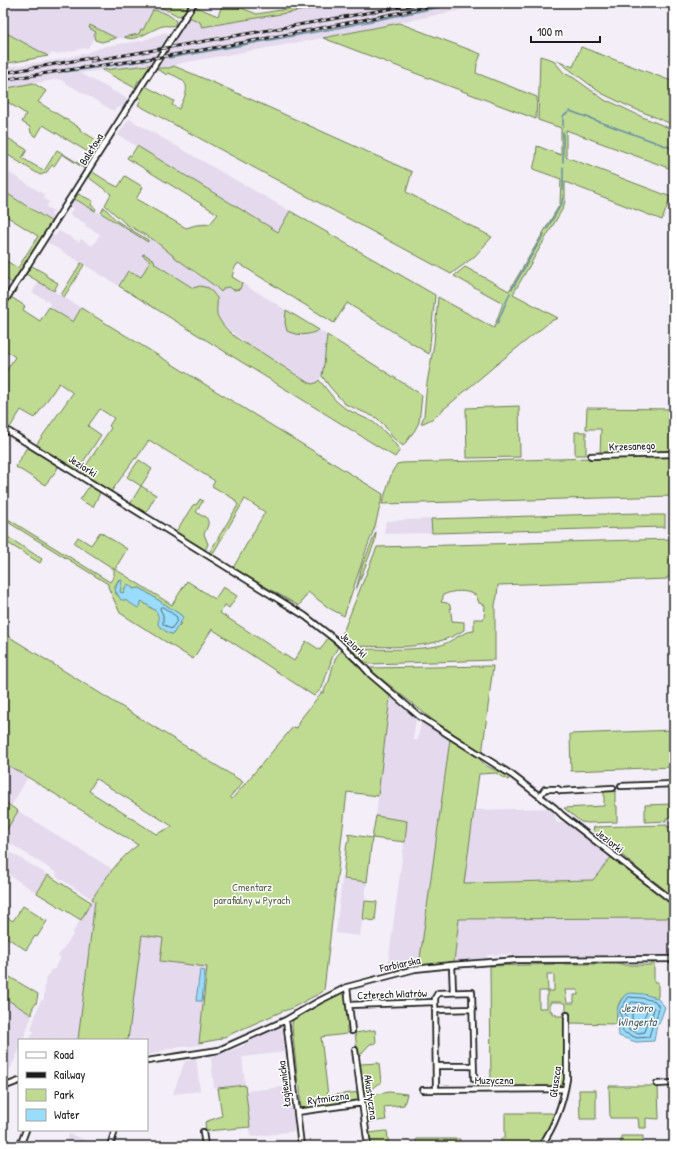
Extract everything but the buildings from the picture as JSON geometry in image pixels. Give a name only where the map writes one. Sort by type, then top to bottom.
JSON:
[{"type":"street","name":"Baletowa","points":[[3,304],[194,3]]},
{"type":"street","name":"Jeziorki","points":[[3,428],[305,616],[337,641],[371,675],[419,716],[512,775],[674,902]]},
{"type":"street","name":"Krzesanego","points":[[591,456],[674,454]]},
{"type":"street","points":[[621,786],[674,784]]},
{"type":"street","points":[[540,796],[545,789],[561,790],[613,788]]},
{"type":"street","name":"Farbiarska","points":[[148,1061],[215,1051],[286,1020],[347,987],[415,969],[452,964],[551,959],[674,959]]},
{"type":"street","points":[[452,964],[453,992]]},
{"type":"street","points":[[347,987],[352,1031]]},
{"type":"street","name":"Czterech Wiatrów","points":[[436,1086],[435,1002],[436,995],[438,993],[472,992],[474,1079]]},
{"type":"street","name":"Czterech Wiatrów","points":[[349,1005],[435,1002]]},
{"type":"street","points":[[435,1010],[472,1009]]},
{"type":"street","name":"Głuszca","points":[[541,1146],[555,1122],[567,1079],[567,1015]]},
{"type":"street","name":"Łagiewnicka","points":[[286,1020],[301,1146]]},
{"type":"street","name":"Akustyczna","points":[[355,1050],[368,1146]]},
{"type":"street","points":[[436,1066],[473,1066]]},
{"type":"street","points":[[3,1087],[18,1081]]},
{"type":"street","points":[[656,1084],[674,1084]]},
{"type":"street","name":"Muzyczna","points":[[423,1090],[565,1089]]},
{"type":"street","name":"Rytmiczna","points":[[297,1112],[362,1103]]},
{"type":"street","points":[[20,1146],[26,1131]]},
{"type":"street","points":[[110,1146],[115,1131]]},
{"type":"street","points":[[203,1132],[205,1146]]},
{"type":"shaded area","points":[[3,3],[172,3],[168,15],[149,16],[143,30],[141,29],[139,34],[102,42],[93,39],[88,48],[55,54],[51,53],[48,56],[3,31]]},
{"type":"shaded area","points":[[319,3],[495,3],[323,38],[181,63],[169,68],[158,68],[178,32],[192,11],[224,24],[257,14]]},
{"type":"shaded area","points":[[166,32],[168,34],[150,65],[80,73],[128,99],[124,106],[116,108],[114,111],[59,79],[3,89],[3,66],[7,67],[56,60],[86,53],[106,46],[141,41]]},
{"type":"shaded area","points":[[129,119],[290,211],[278,232],[118,135]]},
{"type":"shaded area","points":[[3,169],[45,195],[43,198],[49,202],[46,207],[54,211],[51,214],[54,219],[52,222],[3,191]]},
{"type":"shaded area","points":[[75,199],[148,241],[149,237],[154,240],[217,289],[228,287],[234,290],[242,286],[242,283],[286,310],[285,318],[313,333],[319,330],[327,335],[322,376],[316,383],[312,384],[248,345],[221,323],[217,312],[217,298],[200,286],[193,288],[155,264],[154,260],[148,256],[142,255],[150,260],[141,277],[134,273],[133,275],[128,271],[119,286],[47,242],[51,236],[56,235],[59,231],[79,242],[81,239],[92,246],[95,243],[100,234],[85,226],[86,224],[69,214],[73,209],[70,206]]},
{"type":"shaded area","points":[[39,282],[81,308],[73,322],[49,307],[49,302],[32,292]]},
{"type":"shaded area","points":[[431,519],[432,533],[384,534],[386,521]]},
{"type":"shaded area","points":[[390,697],[416,718],[413,740],[418,740],[421,721],[450,739],[419,966],[387,972],[407,821],[376,816]]},
{"type":"shaded area","points":[[3,762],[28,777],[11,806],[3,801]]},
{"type":"shaded area","points":[[551,808],[556,812],[555,818],[557,823],[568,822],[596,843],[607,857],[611,857],[593,880],[464,883],[474,810]]},
{"type":"shaded area","points":[[18,811],[112,869],[92,899],[56,876],[57,873],[3,839],[3,836]]},
{"type":"shaded area","points":[[3,848],[48,875],[37,893],[3,871]]},
{"type":"shaded area","points":[[342,879],[367,882],[360,936],[336,933]]},
{"type":"shaded area","points":[[92,899],[95,900],[78,1039],[29,1039],[35,1032],[31,1030],[40,1002],[44,999],[45,982],[51,970],[55,969],[61,958],[58,956],[73,935],[72,934]]},
{"type":"shaded area","points":[[674,909],[674,956],[515,956],[512,954],[487,955],[487,958],[454,962],[459,919],[667,918]]},
{"type":"shaded area","points":[[142,935],[163,938],[160,961],[208,967],[199,1045],[172,1048],[148,1055],[148,1039],[128,1039]]},
{"type":"shaded area","points":[[3,997],[32,1015],[23,1039],[18,1039],[18,1052],[3,1084]]},
{"type":"shaded area","points":[[279,1028],[283,1030],[282,1037],[284,1039],[285,1052],[242,1057],[245,1085],[214,1088],[211,1057],[241,1047],[244,1043]]},
{"type":"shaded area","points":[[196,1057],[200,1091],[173,1094],[185,1061],[192,1060],[192,1058]]},
{"type":"shaded area","points":[[290,1086],[295,1131],[251,1137],[246,1091]]},
{"type":"shaded area","points":[[69,1134],[101,1146],[65,1146]]},
{"type":"green space","points":[[151,3],[190,3],[182,15],[178,16]]},
{"type":"green space","points":[[223,3],[228,3],[257,14],[298,7],[289,3],[347,3],[202,27],[200,22],[189,17],[196,7],[218,16]]},
{"type":"green space","points":[[153,10],[162,12],[171,17],[176,21],[175,25],[163,26],[138,37],[124,37],[139,34],[141,29],[143,30]]},
{"type":"green space","points":[[399,23],[481,54],[477,64],[476,73],[537,97],[536,119],[323,38]]},
{"type":"green space","points":[[90,25],[116,38],[102,42],[95,40],[94,35],[96,32],[89,28]]},
{"type":"green space","points":[[3,31],[48,56],[3,64]]},
{"type":"green space","points":[[581,47],[674,82],[674,125],[601,93],[557,60],[573,67]]},
{"type":"green space","points":[[540,56],[553,60],[564,73],[574,78],[606,101],[674,130],[674,170],[566,130],[566,157],[671,197],[662,220],[565,182],[565,201],[563,208],[513,294],[558,318],[551,321],[497,364],[432,419],[421,424],[424,416],[427,383],[434,344],[438,297],[494,328],[503,303],[454,276],[465,267],[509,291],[560,204],[561,179],[533,169],[537,146],[561,155],[561,128],[538,120]]},
{"type":"green space","points":[[150,65],[141,81],[138,81],[135,88],[102,70]]},
{"type":"green space","points":[[174,66],[412,172],[406,192],[492,237],[474,257],[451,274],[138,105],[141,99],[138,97],[145,86],[174,101],[172,105],[179,109],[185,96],[185,83],[176,76],[168,73],[167,75],[157,69]]},
{"type":"green space","points":[[33,83],[46,91],[38,102],[101,143],[93,155],[43,125],[36,137],[31,133],[30,127],[22,122],[26,114],[3,99],[3,89]]},
{"type":"green space","points":[[3,135],[27,150],[22,158],[44,171],[57,150],[86,168],[85,169],[62,154],[54,166],[52,165],[46,173],[40,175],[3,152]]},
{"type":"green space","points":[[137,146],[278,232],[290,211],[435,295],[429,354],[347,303],[334,323],[238,263],[234,269],[232,277],[242,283],[240,289],[234,290],[228,287],[224,288],[221,292],[154,240],[126,224],[105,205],[111,194],[88,177],[91,171],[118,187],[125,176],[143,187],[136,199],[186,228],[196,225],[210,224],[218,214],[127,158],[129,155],[131,156]]},
{"type":"green space","points":[[3,191],[52,222],[12,283],[3,277],[3,259],[18,268],[38,236],[3,214]]},
{"type":"green space","points":[[78,194],[93,201],[91,205],[96,209],[95,211],[75,199]]},
{"type":"green space","points":[[104,207],[117,221],[148,240],[148,242],[101,213]]},
{"type":"green space","points":[[144,254],[154,260],[155,264],[193,288],[200,286],[209,288],[217,298],[217,314],[219,319],[232,334],[242,342],[253,347],[304,380],[312,384],[319,380],[336,401],[346,409],[373,422],[386,433],[400,450],[395,457],[119,286],[128,271],[141,277],[150,261],[142,255]]},
{"type":"green space","points":[[81,263],[84,265],[64,297],[61,295]]},
{"type":"green space","points":[[32,266],[58,283],[54,291],[26,274]]},
{"type":"green space","points":[[11,297],[25,306],[23,310],[40,321],[49,307],[73,322],[81,308],[383,494],[375,526],[344,616],[329,608],[308,592],[299,606],[233,568],[265,512],[245,499],[212,555],[209,553],[238,505],[234,499],[212,486],[215,481],[149,440],[111,492],[81,473],[111,428],[109,426],[114,418],[100,409],[88,426],[101,435],[77,471],[36,445],[73,393],[59,383],[35,418],[21,410],[9,429],[3,425],[3,371],[5,373],[15,357],[3,348],[3,311]]},
{"type":"green space","points":[[286,310],[319,330],[303,335],[287,331],[285,323]]},
{"type":"green space","points":[[327,335],[422,395],[419,422],[403,446],[393,438],[377,418],[345,404],[322,376]]},
{"type":"green space","points":[[519,406],[520,457],[467,458],[466,408]]},
{"type":"green space","points":[[587,408],[674,409],[674,452],[600,454],[601,429],[586,429]]},
{"type":"green space","points":[[575,432],[586,432],[586,455],[575,455]]},
{"type":"green space","points":[[28,445],[59,465],[45,485],[16,467]]},
{"type":"green space","points":[[674,456],[674,496],[382,504],[392,472],[397,464],[402,463]]},
{"type":"green space","points":[[139,460],[152,469],[141,486],[127,477]]},
{"type":"green space","points":[[90,485],[100,493],[93,507],[80,500]]},
{"type":"green space","points":[[141,486],[156,495],[145,514],[130,504]]},
{"type":"green space","points":[[200,499],[203,501],[196,512],[202,516],[205,516],[208,521],[204,534],[208,544],[205,551],[175,533],[193,505],[197,504]]},
{"type":"green space","points":[[639,513],[639,515],[665,515],[665,527],[432,533],[431,519]]},
{"type":"green space","points":[[3,516],[110,582],[114,576],[114,569],[74,543],[78,537],[91,545],[100,532],[127,549],[115,569],[172,605],[187,581],[215,599],[223,587],[237,596],[229,608],[225,605],[220,613],[294,661],[306,641],[320,650],[328,638],[338,647],[332,658],[322,688],[314,696],[212,629],[193,659],[120,613],[108,584],[3,519]],"holes":[[[119,579],[120,592],[123,593],[127,584],[133,589],[140,588],[181,615],[180,625],[177,626],[173,634],[168,633],[159,625],[157,613],[142,601],[138,608],[134,604],[120,598],[116,594],[115,586]]]},
{"type":"green space","points":[[376,532],[375,541],[356,590],[362,566]]},
{"type":"green space","points":[[3,534],[42,559],[40,563],[3,540]]},
{"type":"green space","points":[[674,539],[674,557],[672,558],[672,563],[674,563],[674,577],[667,577],[667,579],[498,585],[495,605],[495,660],[370,664],[365,662],[352,650],[427,648],[442,645],[465,633],[474,631],[474,619],[484,619],[485,605],[479,603],[476,595],[464,591],[455,591],[443,595],[441,602],[450,605],[452,621],[464,622],[464,630],[451,637],[423,645],[378,647],[348,646],[343,635],[377,547]]},
{"type":"green space","name":"Cmentarz parafialny w Pyrach","points":[[3,633],[243,782],[230,797],[232,799],[293,727],[297,728],[299,721],[322,692],[324,693],[335,659],[340,652],[344,650],[390,697],[378,796],[347,792],[324,990],[322,992],[290,1009],[221,1037],[221,1039],[199,1043],[207,967],[160,961],[163,938],[142,935],[128,1039],[78,1039],[95,901],[92,899],[118,863],[138,845],[3,762]],"holes":[[[96,779],[172,827],[156,834],[89,791]]]},
{"type":"green space","points":[[493,666],[482,755],[434,721],[370,668]]},
{"type":"green space","points":[[674,730],[674,767],[571,771],[570,734]]},
{"type":"green space","points":[[450,739],[479,758],[485,765],[510,777],[508,780],[496,773],[479,774],[464,883],[593,880],[612,856],[674,905],[674,909],[667,918],[459,919],[454,962],[419,966]]},
{"type":"green space","points":[[604,790],[615,790],[617,822],[581,822],[564,808],[604,806]]},
{"type":"green space","points":[[3,801],[18,811],[3,836]]},
{"type":"green space","points":[[674,804],[674,818],[666,818],[666,821],[645,822],[645,805]]},
{"type":"green space","points":[[376,816],[407,821],[405,842],[372,838]]},
{"type":"green space","points":[[667,825],[667,827],[674,827],[674,897],[651,880],[593,830],[594,827]]},
{"type":"green space","points":[[347,834],[372,838],[367,882],[344,879],[347,842],[349,841],[349,836]]},
{"type":"green space","points":[[48,875],[91,902],[81,920],[37,893]]},
{"type":"green space","points":[[365,901],[377,902],[375,921],[363,919]]},
{"type":"green space","points":[[23,906],[41,919],[47,921],[37,937],[35,936],[26,950],[3,935],[3,915],[13,921]]},
{"type":"green space","points":[[654,963],[654,982],[658,982],[657,998],[647,995],[632,994],[621,999],[618,1005],[617,1024],[570,1023],[566,1015],[564,1083],[562,1087],[491,1087],[490,966],[561,964],[651,965]],"holes":[[[547,974],[554,974],[554,991],[548,991]],[[565,990],[578,990],[578,995],[574,995],[574,1003],[567,1003]],[[539,991],[547,991],[547,1008],[539,1008]],[[550,1002],[561,1002],[566,1004],[566,1014],[563,1014],[563,1016],[556,1016],[556,1014],[552,1014],[552,1011],[550,1011]]]},
{"type":"green space","points":[[5,974],[38,994],[36,1004],[33,1006],[32,1015],[3,997],[3,977]]},
{"type":"green space","points":[[342,992],[346,994],[349,1026],[347,1027],[347,1034],[321,1037],[328,1096],[359,1092],[360,1101],[303,1110],[301,1109],[300,1086],[298,1084],[292,1026],[293,1019]]},
{"type":"green space","points":[[375,1030],[376,1043],[370,1044],[358,1057],[355,1033]]},
{"type":"green space","points":[[379,1063],[381,1083],[376,1085],[363,1097],[360,1065]]},
{"type":"green space","points":[[245,1085],[250,1127],[206,1131],[205,1122],[222,1116],[218,1088]]},
{"type":"green space","points":[[609,1086],[658,1086],[659,1119],[646,1118],[646,1128],[639,1128],[638,1118],[610,1118]]},
{"type":"green space","points":[[579,1090],[596,1090],[596,1119],[580,1119]]},
{"type":"green space","points":[[389,1092],[407,1094],[404,1105],[384,1107],[386,1120],[367,1122],[364,1102],[373,1095]]},
{"type":"green space","points":[[505,1113],[554,1114],[546,1135],[538,1146],[501,1146],[501,1138],[505,1138]]},
{"type":"green space","points":[[387,1131],[389,1146],[370,1146],[368,1133]]},
{"type":"green space","points":[[621,1136],[643,1136],[643,1146],[621,1146]]},
{"type":"green space","points":[[416,1139],[460,1139],[460,1146],[417,1146]]},
{"type":"water","points":[[119,579],[122,580],[120,592],[123,593],[127,584],[133,589],[140,588],[181,615],[183,618],[173,634],[168,633],[158,625],[158,615],[155,610],[142,601],[140,607],[138,608],[125,600],[121,600],[115,590]]},
{"type":"water","points":[[200,970],[205,971],[202,1001],[196,1001]]},
{"type":"water","name":"Jezioro Wingerta","points":[[626,994],[643,994],[657,998],[665,1007],[659,1024],[657,1024],[654,1041],[636,1042],[619,1036],[617,1009]]},
{"type":"waterway","points":[[169,58],[332,29],[460,3]]},
{"type":"waterway","points":[[65,72],[149,60]]},
{"type":"waterway","points":[[563,127],[563,116],[570,111],[674,149]]},
{"type":"waterway","points":[[563,132],[563,162]]},
{"type":"waterway","points":[[563,167],[563,190]]},
{"type":"waterway","points":[[547,229],[562,203],[563,195]]},
{"type":"waterway","points":[[512,289],[544,234]]},
{"type":"waterway","points":[[497,324],[510,293]]},
{"type":"railway","points":[[3,80],[173,55],[446,3]]},
{"type":"railway","points":[[91,61],[412,5]]},
{"type":"railway","points":[[3,73],[96,57]]}]
